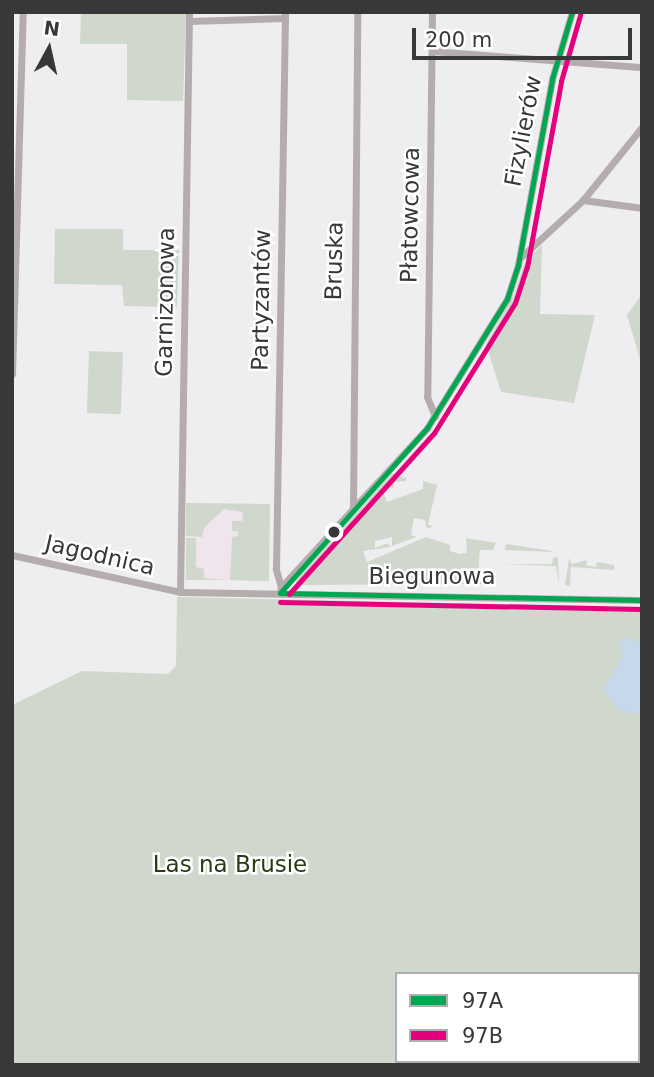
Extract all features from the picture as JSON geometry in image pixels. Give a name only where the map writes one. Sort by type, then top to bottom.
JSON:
[{"type":"street","points":[[12,374],[23,12]]},
{"type":"street","name":"Bruska","points":[[353,509],[357,12]]},
{"type":"street","name":"Płatowcowa","points":[[432,12],[427,397],[435,416]]},
{"type":"street","name":"Fizylierów","points":[[280,590],[435,416],[507,299],[519,259],[557,61],[572,12]]},
{"type":"street","points":[[189,17],[285,15]]},
{"type":"street","name":"Partyzantów","points":[[280,590],[276,569],[285,15]]},
{"type":"street","name":"Garnizonowa","points":[[180,592],[189,17]]},
{"type":"street","points":[[432,51],[642,67]]},
{"type":"street","points":[[519,259],[583,200],[642,127]]},
{"type":"street","points":[[583,200],[642,208]]},
{"type":"street","name":"Jagodnica","points":[[12,555],[180,592]]},
{"type":"street","name":"Biegunowa","points":[[180,592],[280,590],[642,600]]},
{"type":"shaded area","points":[[186,503],[270,504],[269,581],[185,580]]},
{"type":"green space","points":[[81,12],[186,12],[183,101],[127,100],[127,44],[80,44]]},
{"type":"green space","points":[[55,229],[123,229],[123,250],[179,250],[177,307],[124,306],[122,285],[54,284]]},
{"type":"green space","points":[[542,245],[540,314],[595,315],[574,403],[501,392],[486,344],[514,295],[525,262]]},
{"type":"green space","points":[[642,294],[642,366],[627,315]]},
{"type":"green space","points":[[89,351],[123,352],[121,414],[87,413]]},
{"type":"green space","points":[[392,473],[406,478],[406,481],[393,482],[394,487],[383,491],[387,502],[423,489],[423,481],[437,485],[428,525],[433,526],[427,529],[425,520],[414,518],[411,535],[416,537],[392,546],[392,537],[375,541],[375,548],[388,543],[390,547],[363,551],[367,562],[426,537],[450,545],[450,551],[460,554],[467,553],[466,538],[496,543],[493,550],[480,550],[478,576],[483,577],[483,584],[297,585],[296,580]]},
{"type":"green space","points":[[186,503],[270,504],[269,581],[230,580],[232,537],[238,536],[238,531],[232,531],[232,521],[242,521],[243,512],[224,509],[204,528],[202,537],[186,536]]},
{"type":"green space","points":[[186,538],[196,538],[196,567],[204,569],[204,578],[225,580],[186,580]]},
{"type":"green space","points":[[506,544],[552,551],[553,552],[505,550]]},
{"type":"green space","points":[[558,557],[559,585],[556,566],[500,564],[552,564],[553,558]]},
{"type":"green space","points":[[569,558],[572,564],[587,560],[586,565],[596,567],[597,562],[614,565],[615,570],[571,567],[570,586],[565,585]]},
{"type":"green space","name":"Las na Brusie","points":[[177,597],[642,607],[642,1065],[12,1065],[12,705],[82,671],[168,674],[176,666]]},
{"type":"water","points":[[627,638],[642,643],[642,711],[636,714],[618,710],[603,689],[622,656],[620,640]]},
{"type":"transit line","name":"97A","points":[[280,593],[427,428],[507,299],[518,265],[552,79],[572,12]]},
{"type":"transit line","name":"97B","points":[[289,594],[434,433],[515,303],[527,267],[561,81],[580,15]]},
{"type":"transit line","name":"97A","points":[[280,593],[642,600]]},
{"type":"transit line","name":"97B","points":[[280,602],[642,609]]}]
